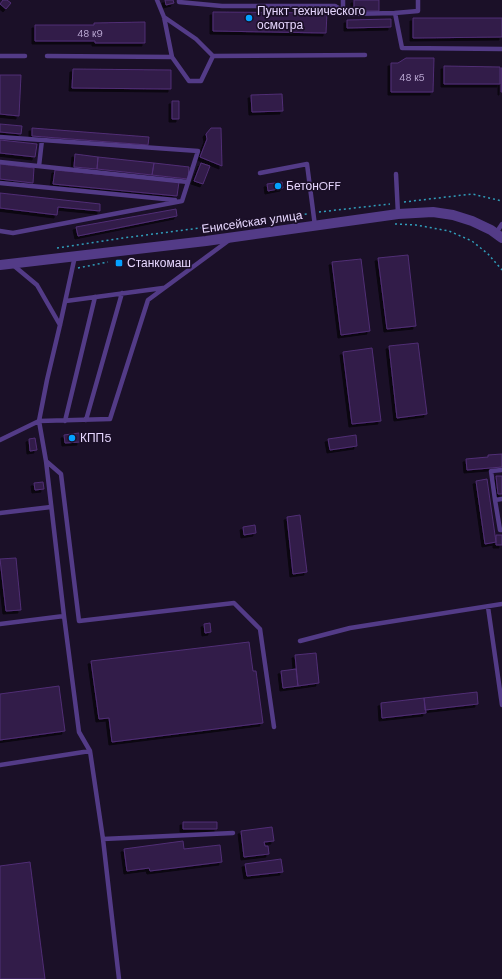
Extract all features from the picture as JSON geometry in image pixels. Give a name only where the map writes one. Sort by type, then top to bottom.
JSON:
[{"type":"street","name":"Енисейская улица","points":[[0,265],[233,237],[398,214],[433,212],[453,215],[472,220],[499,236]]},
{"type":"lane","points":[[157,0],[164,17],[172,58],[189,81],[201,81],[213,56]]},
{"type":"lane","points":[[179,0],[180,2],[222,6],[334,6],[349,14],[418,11],[418,0]]},
{"type":"lane","points":[[343,0],[343,11]]},
{"type":"lane","points":[[395,13],[402,48],[502,49]]},
{"type":"lane","points":[[164,17],[196,39],[213,56],[365,55]]},
{"type":"lane","points":[[0,56],[25,56]]},
{"type":"lane","points":[[47,56],[172,58]]},
{"type":"lane","points":[[0,137],[198,151],[182,201]]},
{"type":"lane","points":[[39,166],[42,140]]},
{"type":"lane","points":[[0,162],[188,182]]},
{"type":"lane","points":[[260,173],[307,164],[315,226]]},
{"type":"lane","points":[[396,174],[398,214]]},
{"type":"lane","points":[[0,183],[182,201]]},
{"type":"lane","points":[[0,232],[13,233],[182,201]]},
{"type":"lane","points":[[499,236],[502,224]]},
{"type":"lane","points":[[0,440],[39,421],[110,419],[148,300],[233,237]]},
{"type":"lane","points":[[75,256],[39,421],[46,461],[79,732],[90,751],[103,838],[119,979]]},
{"type":"lane","points":[[11,264],[37,285],[60,325]]},
{"type":"lane","points":[[66,301],[165,288]]},
{"type":"lane","points":[[86,420],[122,293]]},
{"type":"lane","points":[[65,420],[95,297]]},
{"type":"lane","points":[[46,461],[61,474],[79,621],[234,603],[260,630],[274,727]]},
{"type":"lane","points":[[502,470],[491,471],[500,530],[502,530]]},
{"type":"lane","points":[[495,500],[502,499]]},
{"type":"lane","points":[[0,513],[51,507]]},
{"type":"lane","points":[[300,641],[350,628],[502,604]]},
{"type":"lane","points":[[488,607],[502,705]]},
{"type":"lane","points":[[0,624],[64,616]]},
{"type":"lane","points":[[0,765],[90,751]]},
{"type":"lane","points":[[103,838],[233,833]]},
{"type":"path","points":[[53,249],[313,213],[472,194],[502,201]]},
{"type":"path","points":[[395,224],[416,225],[449,231],[472,241],[488,254],[502,270]]},
{"type":"path","points":[[73,269],[110,262]]},
{"type":"building","points":[[3,0],[7,0],[11,3],[6,9],[0,4]]},
{"type":"building","points":[[165,0],[173,0],[174,3],[166,5]]},
{"type":"building","points":[[354,0],[379,0],[379,11],[354,11]]},
{"type":"building","points":[[213,12],[327,13],[326,33],[213,31]]},
{"type":"building","points":[[413,18],[502,18],[502,37],[413,38]]},
{"type":"building","points":[[391,19],[391,27],[347,28],[347,20]]},
{"type":"building","points":[[145,22],[145,43],[35,41],[35,25],[94,25],[94,23]]},
{"type":"building","points":[[406,58],[434,58],[433,92],[391,92],[391,63],[398,63]]},
{"type":"building","points":[[444,66],[500,67],[500,84],[444,84]]},
{"type":"building","points":[[502,68],[502,92],[501,92]]},
{"type":"building","points":[[73,69],[171,70],[171,89],[72,88]]},
{"type":"building","points":[[0,75],[21,75],[19,116],[0,114]]},
{"type":"building","points":[[282,94],[283,111],[252,112],[251,95]]},
{"type":"building","points":[[172,101],[179,101],[179,119],[172,119]]},
{"type":"building","points":[[0,124],[22,126],[21,134],[0,132]]},
{"type":"building","points":[[32,128],[149,137],[148,145],[32,136]]},
{"type":"building","points":[[211,128],[221,128],[222,166],[200,157],[207,139],[206,134]]},
{"type":"building","points":[[0,140],[37,144],[35,157],[0,153]]},
{"type":"building","points":[[75,154],[98,157],[97,169],[74,167]]},
{"type":"building","points":[[98,157],[154,163],[152,175],[97,169]]},
{"type":"building","points":[[154,163],[189,167],[188,179],[152,175]]},
{"type":"building","points":[[201,163],[210,166],[203,184],[194,181]]},
{"type":"building","points":[[0,164],[34,168],[33,183],[0,179]]},
{"type":"building","points":[[55,170],[179,182],[177,196],[53,184]]},
{"type":"building","points":[[282,182],[283,188],[268,191],[267,184]]},
{"type":"building","points":[[0,193],[100,204],[100,211],[58,207],[57,215],[0,208]]},
{"type":"building","points":[[176,209],[177,216],[78,236],[76,227]]},
{"type":"building","points":[[408,255],[416,326],[387,329],[378,258]]},
{"type":"building","points":[[361,259],[370,331],[341,335],[332,262]]},
{"type":"building","points":[[418,343],[427,414],[397,418],[389,346]]},
{"type":"building","points":[[372,348],[381,421],[352,424],[343,352]]},
{"type":"building","name":"КПП5","points":[[79,433],[80,442],[65,443],[64,435]]},
{"type":"building","points":[[356,435],[357,446],[330,450],[328,439]]},
{"type":"building","points":[[35,438],[37,450],[30,451],[29,439]]},
{"type":"building","points":[[502,454],[502,467],[467,470],[466,459]]},
{"type":"building","points":[[496,476],[502,476],[502,494],[498,494]]},
{"type":"building","points":[[487,479],[496,542],[485,544],[476,481]]},
{"type":"building","points":[[43,482],[44,489],[35,490],[34,483]]},
{"type":"building","points":[[300,515],[307,572],[293,574],[287,517]]},
{"type":"building","points":[[255,525],[256,533],[244,535],[243,527]]},
{"type":"building","points":[[496,535],[502,535],[502,545],[496,545]]},
{"type":"building","points":[[16,558],[21,610],[6,611],[0,559]]},
{"type":"building","points":[[210,623],[211,632],[205,633],[204,624]]},
{"type":"building","points":[[249,642],[253,671],[256,671],[263,723],[112,742],[109,718],[99,719],[91,661]]},
{"type":"building","points":[[316,653],[319,683],[298,686],[295,655]]},
{"type":"building","points":[[296,669],[298,686],[283,688],[281,671]]},
{"type":"building","points":[[59,686],[65,731],[0,740],[0,694]]},
{"type":"building","points":[[477,692],[478,704],[425,710],[424,698]]},
{"type":"building","points":[[424,698],[426,713],[382,718],[381,703]]},
{"type":"building","points":[[183,822],[217,822],[217,829],[183,829]]},
{"type":"building","points":[[272,827],[274,841],[264,842],[265,846],[268,846],[269,854],[244,857],[241,831]]},
{"type":"building","points":[[183,841],[184,849],[220,845],[222,862],[150,871],[149,868],[127,871],[124,849]]},
{"type":"building","points":[[281,859],[283,872],[247,876],[245,864]]},
{"type":"building","points":[[30,862],[45,979],[0,979],[0,866]]},
{"type":"place","name":"Пункт технического осмотра","points":[[249,18]]},
{"type":"place","name":"БетонOFF","points":[[278,186]]},
{"type":"place","name":"Станкомаш","points":[[119,263]]},
{"type":"place","name":"КПП5","points":[[72,438]]}]
